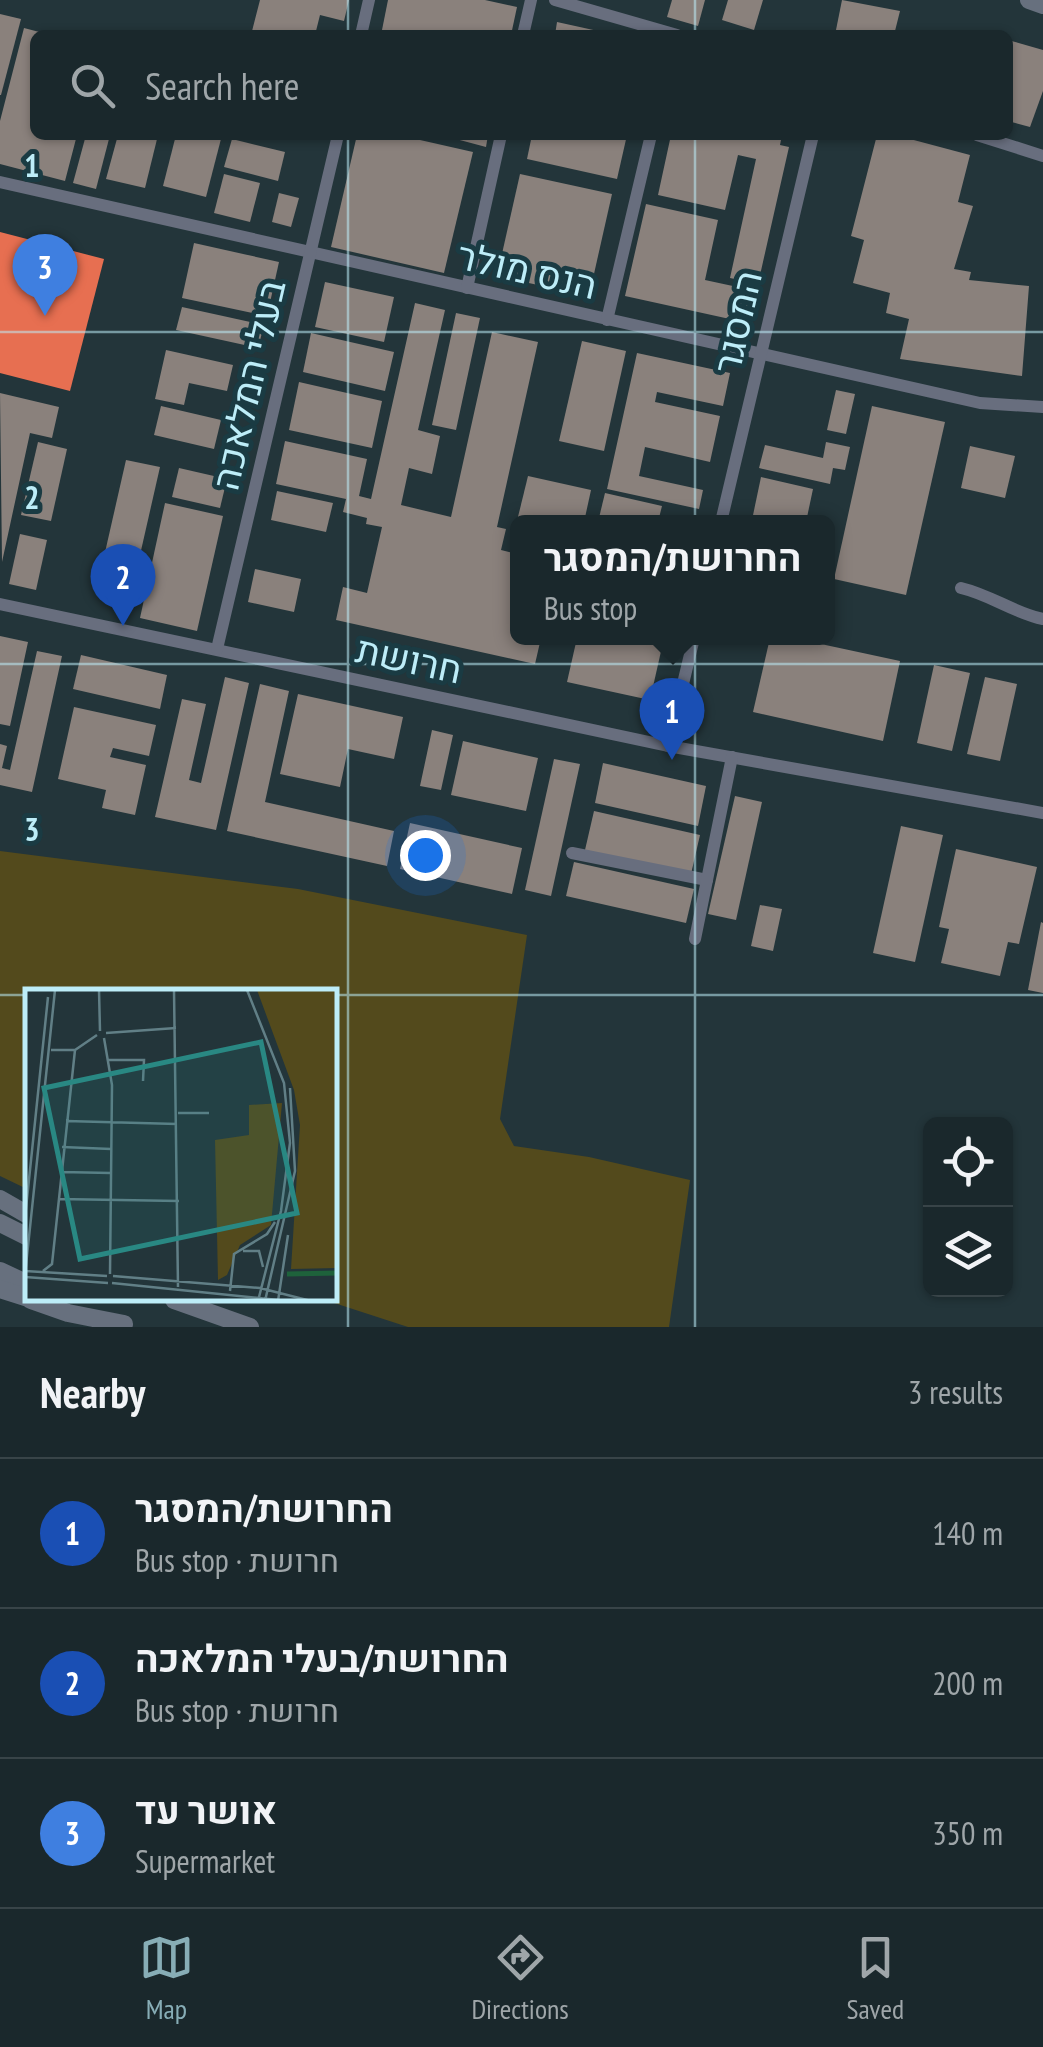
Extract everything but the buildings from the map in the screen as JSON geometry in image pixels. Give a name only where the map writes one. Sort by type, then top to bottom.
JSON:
[{"type":"highway","points":[[1028,0],[1043,4]]},
{"type":"highway","points":[[0,1199],[25,1213]]},
{"type":"highway","points":[[0,1224],[25,1236]]},
{"type":"highway","points":[[0,1271],[25,1283]]},
{"type":"highway","points":[[0,1288],[25,1297]]},
{"type":"highway","points":[[37,1302],[128,1326]]},
{"type":"highway","points":[[69,1302],[128,1326]]},
{"type":"highway","points":[[180,1302],[250,1327]]},
{"type":"street","points":[[362,30],[369,0]]},
{"type":"street","points":[[524,30],[531,0]]},
{"type":"street","points":[[555,0],[659,30]]},
{"type":"street","name":"בעלי המלאכה","points":[[218,649],[337,140]]},
{"type":"street","points":[[466,288],[500,140]]},
{"type":"street","points":[[607,320],[650,140]]},
{"type":"street","name":"המסגר","points":[[723,515],[812,140]]},
{"type":"street","points":[[993,140],[1043,156]]},
{"type":"street","name":"הנס מולר","points":[[0,182],[980,403],[1043,407]]},
{"type":"street","points":[[961,588],[1043,619]]},
{"type":"street","name":"חרושת","points":[[0,604],[668,746],[1043,813]]},
{"type":"street","points":[[668,746],[692,645]]},
{"type":"street","points":[[695,939],[732,758]]},
{"type":"street","points":[[572,853],[707,880]]},
{"type":"shaded area","points":[[0,851],[298,889],[527,935],[500,1119],[514,1146],[589,1157],[690,1180],[669,1327],[408,1327],[331,1302],[338,1302],[338,989],[25,989],[25,1188],[0,1176]]},
{"type":"place","name":"אושר עד","points":[[45,316]]},
{"type":"place","name":"החרושת/בעלי המלאכה","points":[[123,626]]},
{"type":"place","name":"החרושת/המסגר","points":[[672,760]]}]
